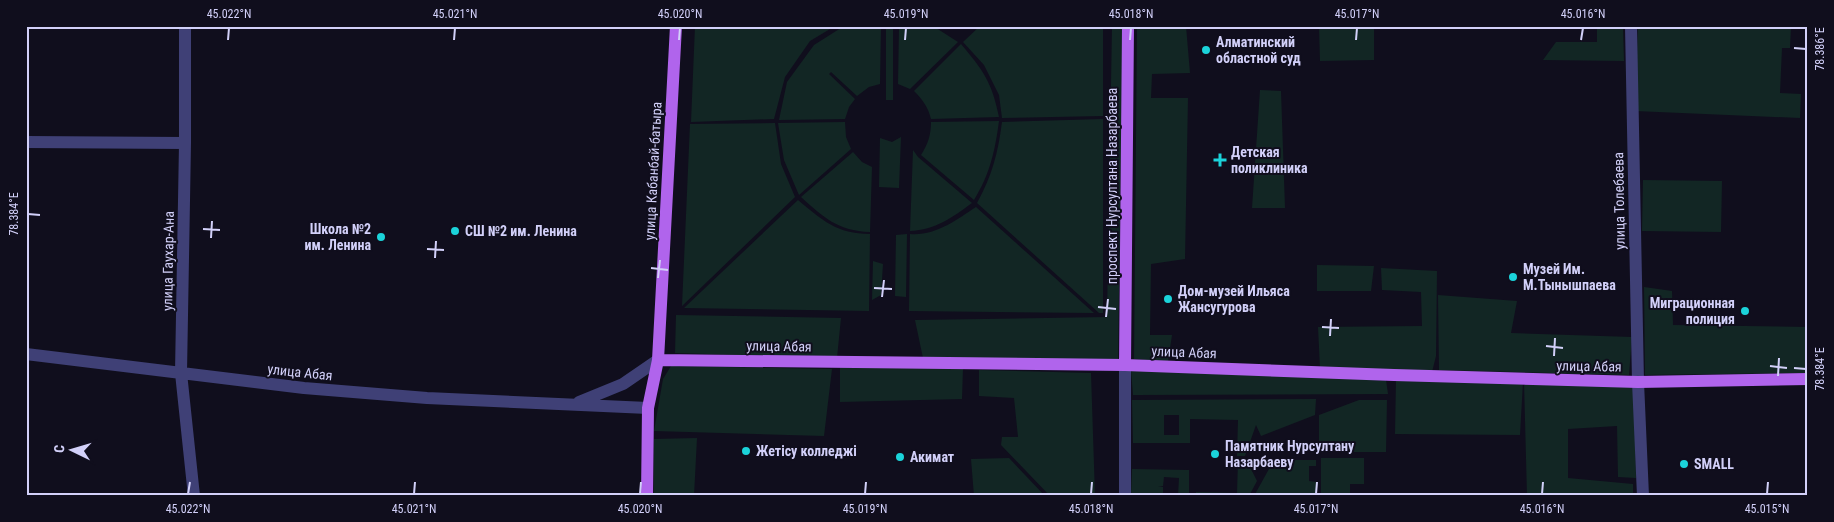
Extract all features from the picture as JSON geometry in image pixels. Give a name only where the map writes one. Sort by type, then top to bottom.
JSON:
[{"type":"main road","name":"улица Кабанбай-батыра","points":[[647,496],[648,408],[658,360],[676,26]]},
{"type":"main road","name":"проспект Нурсултана Назарбаева","points":[[1125,365],[1128,26]]},
{"type":"main road","name":"улица Абая","points":[[658,360],[1125,365],[1638,382],[1808,379]]},
{"type":"street","name":"улица Гаухар-Ана","points":[[185,26],[181,373],[194,496]]},
{"type":"street","name":"улица Толебаева","points":[[1630,26],[1638,382],[1643,496]]},
{"type":"street","points":[[26,142],[185,143]]},
{"type":"street","name":"улица Абая","points":[[26,354],[304,388],[427,398],[648,408]]},
{"type":"street","name":"улица Абая","points":[[571,404],[623,384],[658,360]]},
{"type":"street","name":"проспект Нурсултана Назарбаева","points":[[1125,365],[1125,496]]},
{"type":"green space","points":[[695,26],[835,26],[810,41],[785,77],[774,119],[691,122]]},
{"type":"green space","points":[[844,26],[881,26],[880,84],[869,87],[857,96],[831,72],[829,74],[855,99],[849,107],[845,119],[779,120],[787,82],[814,45]]},
{"type":"green space","points":[[886,26],[893,26],[893,100],[886,100]]},
{"type":"green space","points":[[899,26],[933,26],[958,42],[910,89],[898,84]]},
{"type":"green space","points":[[980,26],[1103,26],[1103,116],[1002,118],[999,95],[984,65],[963,42]]},
{"type":"green space","points":[[1112,26],[1123,26],[1118,360],[923,358],[915,320],[1107,317]]},
{"type":"green space","points":[[1137,26],[1186,26],[1190,73],[1152,74],[1151,98],[1188,98],[1185,259],[1151,264],[1150,335],[1172,335],[1168,362],[1134,359]]},
{"type":"green space","points":[[1319,26],[1374,26],[1374,60],[1320,61]]},
{"type":"green space","points":[[1597,26],[1623,26],[1624,61],[1543,60],[1556,42],[1597,42]]},
{"type":"green space","points":[[1638,26],[1791,26],[1790,48],[1782,48],[1780,93],[1801,94],[1800,118],[1635,111]]},
{"type":"green space","points":[[961,44],[986,77],[999,117],[931,119],[925,104],[914,91]]},
{"type":"green space","points":[[1260,90],[1281,91],[1285,208],[1252,208]]},
{"type":"green space","points":[[1103,119],[1103,313],[1099,313],[977,203],[994,164],[1002,122]]},
{"type":"green space","points":[[999,121],[991,162],[974,200],[921,155],[929,139],[931,122]]},
{"type":"green space","points":[[845,122],[846,137],[851,149],[799,195],[784,160],[778,123]]},
{"type":"green space","points":[[775,123],[781,164],[795,197],[682,306],[690,124]]},
{"type":"green space","points":[[901,137],[899,188],[879,187],[880,138],[892,142]]},
{"type":"green space","points":[[913,150],[918,157],[972,203],[951,218],[936,225],[910,231]]},
{"type":"green space","points":[[853,152],[862,162],[872,167],[870,232],[849,229],[832,222],[801,197]]},
{"type":"green space","points":[[1643,180],[1722,181],[1721,232],[1642,231]]},
{"type":"green space","points":[[798,200],[823,220],[839,229],[848,232],[870,234],[869,311],[684,308]]},
{"type":"green space","points":[[976,207],[1094,313],[909,311],[910,234],[937,230]]},
{"type":"green space","points":[[907,234],[906,297],[895,296],[896,235]]},
{"type":"green space","points":[[873,261],[883,264],[881,295],[872,300]]},
{"type":"green space","points":[[1317,265],[1374,266],[1371,291],[1317,291]]},
{"type":"green space","points":[[1381,268],[1437,271],[1436,356],[1432,372],[1320,368],[1318,327],[1422,326],[1421,292],[1382,290]]},
{"type":"green space","points":[[1644,287],[1672,291],[1673,325],[1808,327],[1808,373],[1645,375]]},
{"type":"green space","points":[[1438,295],[1517,301],[1511,333],[1632,337],[1629,375],[1439,370]]},
{"type":"green space","points":[[676,315],[841,318],[837,358],[675,353]]},
{"type":"green space","points":[[671,366],[832,369],[824,436],[654,431],[663,379]]},
{"type":"green space","points":[[840,366],[963,368],[962,399],[840,402]]},
{"type":"green space","points":[[979,370],[1091,373],[1095,496],[1050,496],[1001,445],[1002,437],[1018,437],[1014,398],[979,396]]},
{"type":"green space","points":[[1131,370],[1386,380],[1388,394],[1133,395]]},
{"type":"green space","points":[[1396,379],[1523,382],[1520,435],[1395,434]]},
{"type":"green space","points":[[1524,382],[1634,385],[1636,478],[1618,477],[1617,426],[1568,429],[1568,478],[1633,484],[1633,494],[1527,496]]},
{"type":"green space","points":[[1316,399],[1315,415],[1261,436],[1256,425],[1245,456],[1237,456],[1238,420],[1190,419],[1190,443],[1133,443],[1132,400]],"holes":[[[1164,415],[1179,415],[1179,435],[1164,435]]]},
{"type":"green space","points":[[1359,400],[1387,400],[1386,452],[1319,452],[1319,415]]},
{"type":"green space","points":[[697,438],[694,496],[654,496],[654,439]]},
{"type":"green space","points":[[1009,458],[1045,496],[974,496],[971,459]]},
{"type":"green space","points":[[1321,458],[1364,458],[1364,484],[1350,484],[1350,496],[1321,496]]},
{"type":"green space","points":[[1274,460],[1316,460],[1316,466],[1309,466],[1309,481],[1317,482],[1317,496],[1254,496]]},
{"type":"green space","points":[[1238,461],[1247,461],[1257,481],[1249,496],[1196,496],[1196,492],[1237,493]]},
{"type":"green space","points":[[1132,469],[1189,470],[1189,496],[1178,496],[1179,478],[1164,477],[1163,486],[1158,487],[1163,487],[1163,496],[1131,496]]},
{"type":"place","name":"Алматинский областной суд","points":[[1206,50]]},
{"type":"place","name":"Детская поликлиника","points":[[1220,160]]},
{"type":"place","name":"СШ №2 им. Ленина","points":[[455,231]]},
{"type":"place","name":"Школа №2 им. Ленина","points":[[381,237]]},
{"type":"place","name":"Музей Им. М.Тынышпаева","points":[[1513,277]]},
{"type":"place","name":"Дом-музей Ильяса Жансугурова","points":[[1168,299]]},
{"type":"place","name":"Миграционная полиция","points":[[1745,311]]},
{"type":"place","name":"Жетісу колледжі","points":[[746,451]]},
{"type":"place","name":"Памятник Нурсултану Назарбаеву","points":[[1215,454]]},
{"type":"place","name":"Акимат","points":[[900,457]]},
{"type":"place","name":"SMALL","points":[[1684,464]]}]
